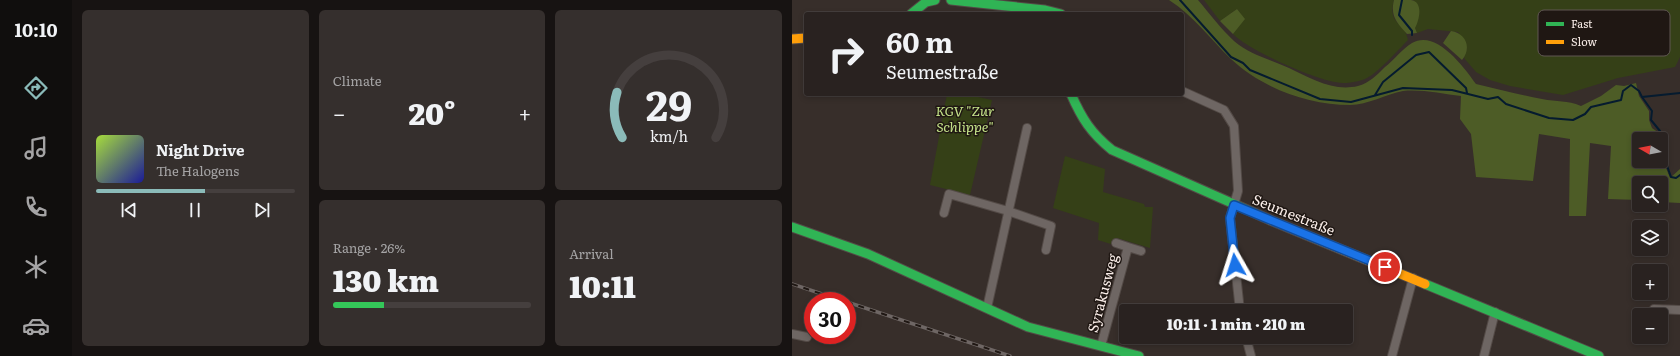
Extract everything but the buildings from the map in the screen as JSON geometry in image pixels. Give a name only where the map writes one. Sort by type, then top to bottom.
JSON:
[{"type":"street","points":[[914,12],[926,2],[935,0]]},
{"type":"street","points":[[951,0],[1053,12]]},
{"type":"street","points":[[792,39],[804,38]]},
{"type":"street","points":[[1184,92],[1224,110],[1234,126],[1238,191],[1230,218],[1239,304]]},
{"type":"street","name":"Seumestraße","points":[[1072,96],[1080,115],[1103,144],[1133,160],[1234,205],[1599,356]]},
{"type":"street","points":[[987,308],[1027,128]]},
{"type":"street","points":[[944,213],[949,194],[1008,211],[1051,226],[1046,250]]},
{"type":"street","points":[[792,227],[868,254],[1028,326],[1139,356]]},
{"type":"street","name":"Syrakusweg","points":[[1116,243],[1141,251]]},
{"type":"street","name":"Syrakusweg","points":[[1101,346],[1128,247]]},
{"type":"street","points":[[1392,356],[1413,278]]},
{"type":"street","points":[[1668,309],[1680,310]]},
{"type":"street","points":[[1484,356],[1495,312]]},
{"type":"street","points":[[792,334],[804,337]]},
{"type":"street","points":[[1248,344],[1251,356]]},
{"type":"green space","points":[[1169,0],[1198,0],[1225,32],[1240,46],[1313,80],[1331,86],[1349,87],[1366,83],[1376,76],[1409,45],[1421,40],[1430,41],[1440,45],[1457,60],[1476,84],[1547,100],[1566,102],[1581,106],[1601,96],[1616,85],[1624,86],[1636,83],[1639,96],[1649,111],[1649,120],[1652,128],[1658,132],[1632,132],[1632,168],[1666,168],[1670,178],[1680,169],[1680,203],[1668,202],[1668,176],[1632,176],[1632,200],[1608,199],[1611,146],[1590,143],[1586,216],[1569,216],[1570,139],[1539,134],[1533,181],[1476,177],[1471,134],[1460,119],[1461,96],[1425,91],[1403,91],[1357,105],[1350,105],[1318,102],[1286,93],[1243,69],[1178,6]]},
{"type":"green space","points":[[1204,0],[1394,0],[1392,8],[1393,14],[1397,23],[1404,30],[1408,40],[1381,67],[1363,80],[1344,83],[1334,82],[1319,78],[1286,65],[1241,41],[1233,34],[1244,19],[1237,9],[1220,21]]},
{"type":"green space","points":[[1394,0],[1411,0],[1418,4],[1419,17],[1415,28],[1417,33],[1407,34],[1397,23],[1393,11]]},
{"type":"green space","points":[[1413,0],[1680,0],[1680,57],[1675,67],[1618,78],[1563,95],[1510,86],[1490,80],[1476,72],[1464,58],[1467,48],[1458,32],[1428,29],[1417,33],[1415,28],[1416,3]]},
{"type":"green space","points":[[1237,9],[1245,19],[1233,34],[1220,21]]},
{"type":"green space","points":[[1451,31],[1456,32],[1464,38],[1466,42],[1467,51],[1462,60],[1443,43]]},
{"type":"green space","name":"KGV \"Zur Schlippe\"","points":[[947,96],[973,96],[992,100],[970,195],[930,185]]},
{"type":"green space","points":[[1065,156],[1105,169],[1103,192],[1144,204],[1145,207],[1153,207],[1150,248],[1117,238],[1114,245],[1098,240],[1099,223],[1053,208]]},
{"type":"waterway","points":[[1180,0],[1231,57],[1243,63],[1250,70],[1320,99],[1351,102],[1403,88],[1452,90],[1488,99],[1498,97],[1506,104],[1549,118],[1573,120],[1585,114],[1591,107],[1621,100],[1623,91],[1631,85],[1639,91],[1642,97],[1680,93]]},
{"type":"waterway","points":[[1402,0],[1399,15],[1412,31],[1412,35]]},
{"type":"waterway","points":[[1375,95],[1383,82],[1416,55],[1429,52],[1466,88],[1467,93]]},
{"type":"waterway","points":[[1642,97],[1652,111],[1651,120],[1660,132]]},
{"type":"waterway","points":[[1668,168],[1671,177],[1676,178],[1680,175]]},
{"type":"railway","points":[[792,284],[816,292]]},
{"type":"railway","points":[[856,305],[1010,356]]},
{"type":"traffic: fast","points":[[914,12],[926,2],[935,0]]},
{"type":"traffic: fast","points":[[951,0],[1053,12]]},
{"type":"traffic: fast","points":[[1072,96],[1088,125],[1098,138],[1112,150],[1270,220]]},
{"type":"traffic: fast","points":[[792,227],[868,254],[1028,327],[1139,356]]},
{"type":"traffic: fast","points":[[1425,284],[1599,356]]},
{"type":"traffic: slow","points":[[792,39],[804,38]]},
{"type":"traffic: slow","points":[[1270,220],[1425,284]]},
{"type":"route","points":[[1235,265],[1230,218],[1234,205],[1385,267]]}]
